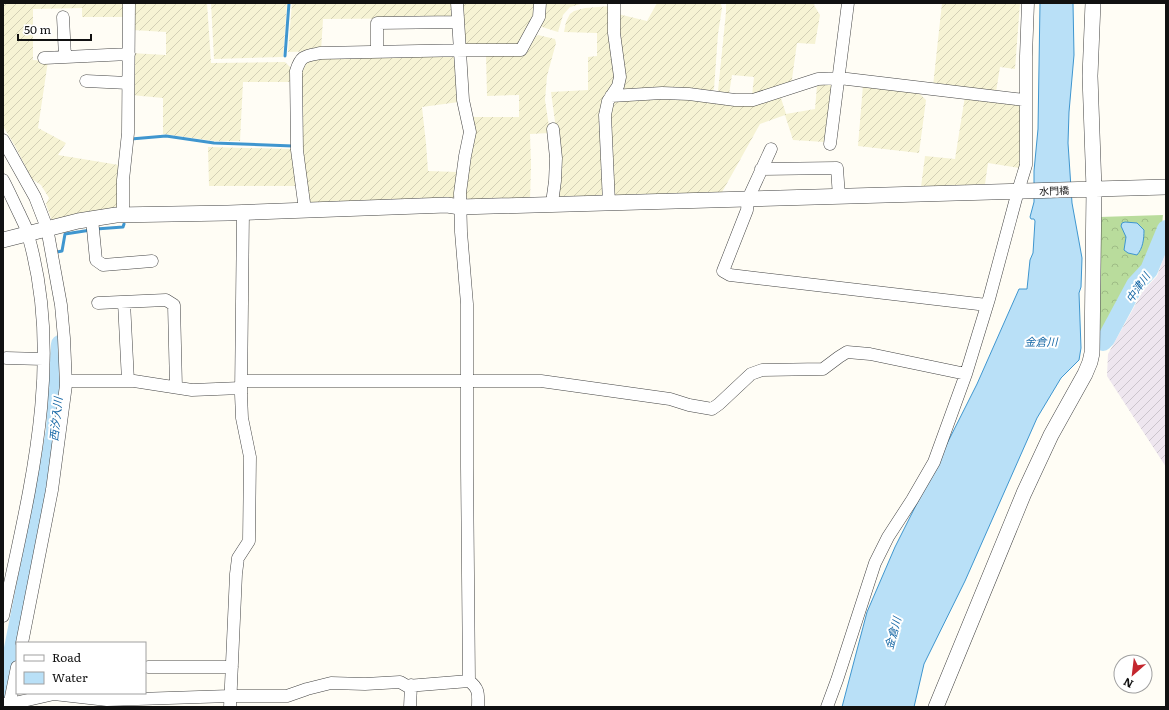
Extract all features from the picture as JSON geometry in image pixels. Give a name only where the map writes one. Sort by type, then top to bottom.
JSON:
[{"type":"street","points":[[123,215],[128,133],[129,3]]},
{"type":"street","points":[[457,3],[463,100],[470,132],[460,193],[461,232],[467,304],[469,681]]},
{"type":"street","points":[[305,210],[297,150],[296,71],[299,61],[304,56],[320,53],[521,50],[539,17],[540,3]]},
{"type":"street","points":[[609,203],[605,115],[606,108],[611,96],[618,86],[620,77],[614,33],[614,3]]},
{"type":"street","points":[[830,144],[848,3]]},
{"type":"street","points":[[827,707],[874,563],[888,537],[934,462],[966,374],[1020,191],[1026,165],[1025,100],[1028,3]]},
{"type":"street","points":[[936,707],[1027,487],[1051,435],[1085,374],[1090,362],[1092,353],[1090,76],[1093,3]]},
{"type":"street","points":[[63,17],[66,57]]},
{"type":"street","points":[[377,52],[377,23],[458,22]]},
{"type":"street","points":[[44,58],[128,54]]},
{"type":"street","points":[[611,96],[662,93],[735,100],[754,100],[818,79],[839,78],[1025,100]]},
{"type":"street","points":[[86,81],[128,83]]},
{"type":"street","points":[[552,203],[556,158],[553,129]]},
{"type":"street","points":[[3,140],[35,197],[47,228],[61,305],[66,381],[52,490],[22,642]]},
{"type":"street","points":[[771,149],[748,199],[747,210],[723,271],[730,275],[987,305]]},
{"type":"street","points":[[761,169],[837,168],[839,197]]},
{"type":"street","points":[[3,180],[28,233],[38,273],[43,322],[44,359],[42,405],[38,441],[3,616]]},
{"type":"street","name":"水門橋","points":[[3,240],[78,220],[93,225],[123,215],[447,205],[460,207],[552,203],[609,203],[1166,187]]},
{"type":"street","points":[[230,701],[236,574],[238,558],[249,541],[250,457],[242,418],[243,212]]},
{"type":"street","points":[[93,225],[96,260],[103,265],[152,261]]},
{"type":"street","points":[[98,303],[166,300],[174,305],[176,387]]},
{"type":"street","points":[[124,302],[128,381]]},
{"type":"street","points":[[66,381],[134,381],[192,390],[242,384],[467,380],[541,381],[670,399],[689,405],[712,409],[751,374],[762,370],[823,369],[847,352],[870,354],[966,374]]},
{"type":"street","points":[[6,358],[44,359]]},
{"type":"street","points":[[148,667],[232,667]]},
{"type":"street","points":[[16,671],[7,705],[54,694],[106,700],[230,701],[287,696],[330,683],[365,684],[400,682],[407,686],[469,681],[478,691],[478,707]]},
{"type":"street","points":[[410,707],[411,685]]},
{"type":"shaded area","points":[[3,3],[126,3],[126,17],[82,17],[82,8],[33,9],[33,60],[48,61],[38,128],[66,143],[58,155],[119,165],[117,211],[52,221],[46,204],[49,198],[41,185],[32,179],[3,126]]},
{"type":"shaded area","points":[[132,3],[207,3],[211,63],[285,62],[291,68],[291,82],[243,82],[240,141],[214,141],[163,134],[163,98],[131,95],[131,53],[166,55],[166,32],[132,30]]},
{"type":"shaded area","points":[[211,3],[287,3],[283,57],[214,59]]},
{"type":"shaded area","points":[[292,3],[453,3],[454,18],[323,19],[321,51],[288,52]]},
{"type":"shaded area","points":[[460,3],[537,3],[533,23],[521,44],[515,46],[465,46]]},
{"type":"shaded area","points":[[544,3],[584,3],[570,7],[563,15],[558,32],[539,26]]},
{"type":"shaded area","points":[[657,3],[721,4],[722,8],[718,34],[714,89],[709,92],[622,92],[618,14],[647,21]]},
{"type":"shaded area","points":[[726,3],[815,3],[814,5],[820,15],[815,44],[797,43],[791,86],[752,96],[754,77],[732,75],[729,94],[718,91]]},
{"type":"shaded area","points":[[942,3],[1020,3],[1015,69],[1000,67],[996,92],[933,86]]},
{"type":"shaded area","points":[[611,6],[616,75],[609,91],[605,195],[558,198],[556,129],[551,92],[588,90],[588,57],[597,56],[597,33],[564,32],[566,22],[570,14],[574,11],[585,8]]},
{"type":"shaded area","points":[[538,35],[555,39],[556,43],[547,76],[545,100],[550,133],[530,134],[530,200],[472,202],[465,196],[471,117],[519,117],[519,95],[487,96],[486,54],[526,54],[535,37]]},
{"type":"shaded area","points":[[448,53],[455,58],[459,102],[422,107],[428,171],[457,172],[456,195],[449,201],[316,206],[308,200],[301,148],[302,66],[310,58]]},
{"type":"shaded area","points":[[832,83],[824,142],[793,140],[785,115],[760,124],[721,194],[616,195],[613,193],[610,140],[611,101],[616,99],[699,98],[741,106],[780,95],[786,114],[815,109],[817,86]]},
{"type":"shaded area","points":[[863,85],[919,93],[926,100],[919,153],[858,146]]},
{"type":"shaded area","points":[[965,96],[1017,104],[1022,108],[1019,168],[988,163],[985,184],[921,187],[925,156],[955,159]]},
{"type":"shaded area","points":[[208,147],[293,149],[297,186],[209,186]]},
{"type":"shaded area","points":[[1166,252],[1166,467],[1107,376],[1108,354],[1143,291],[1157,276]]},
{"type":"green space","points":[[1163,215],[1161,232],[1153,255],[1143,273],[1133,284],[1103,338],[1097,340],[1099,217]]},
{"type":"water","name":"金倉川","points":[[1040,3],[1073,3],[1074,55],[1068,143],[1072,203],[1082,258],[1081,287],[1079,293],[1081,348],[1079,360],[1061,378],[1037,418],[965,581],[924,664],[914,707],[842,707],[867,612],[895,547],[977,384],[1019,289],[1027,289],[1030,260],[1033,253],[1035,221],[1030,217],[1034,202],[1034,171],[1038,129]]},
{"type":"water","points":[[1122,223],[1137,223],[1144,230],[1143,243],[1137,255],[1128,253],[1124,250],[1126,237],[1121,226]]},
{"type":"waterway","points":[[285,56],[289,3]]},
{"type":"waterway","points":[[131,140],[166,136],[214,143],[293,146]]},
{"type":"waterway","points":[[96,229],[123,227],[124,224]]},
{"type":"waterway","name":"中津川","points":[[1103,342],[1135,285],[1149,270],[1166,229]]},
{"type":"waterway","points":[[57,252],[62,251],[65,234],[91,230]]},
{"type":"waterway","name":"西汐入川","points":[[3,699],[55,430],[60,344]]}]
